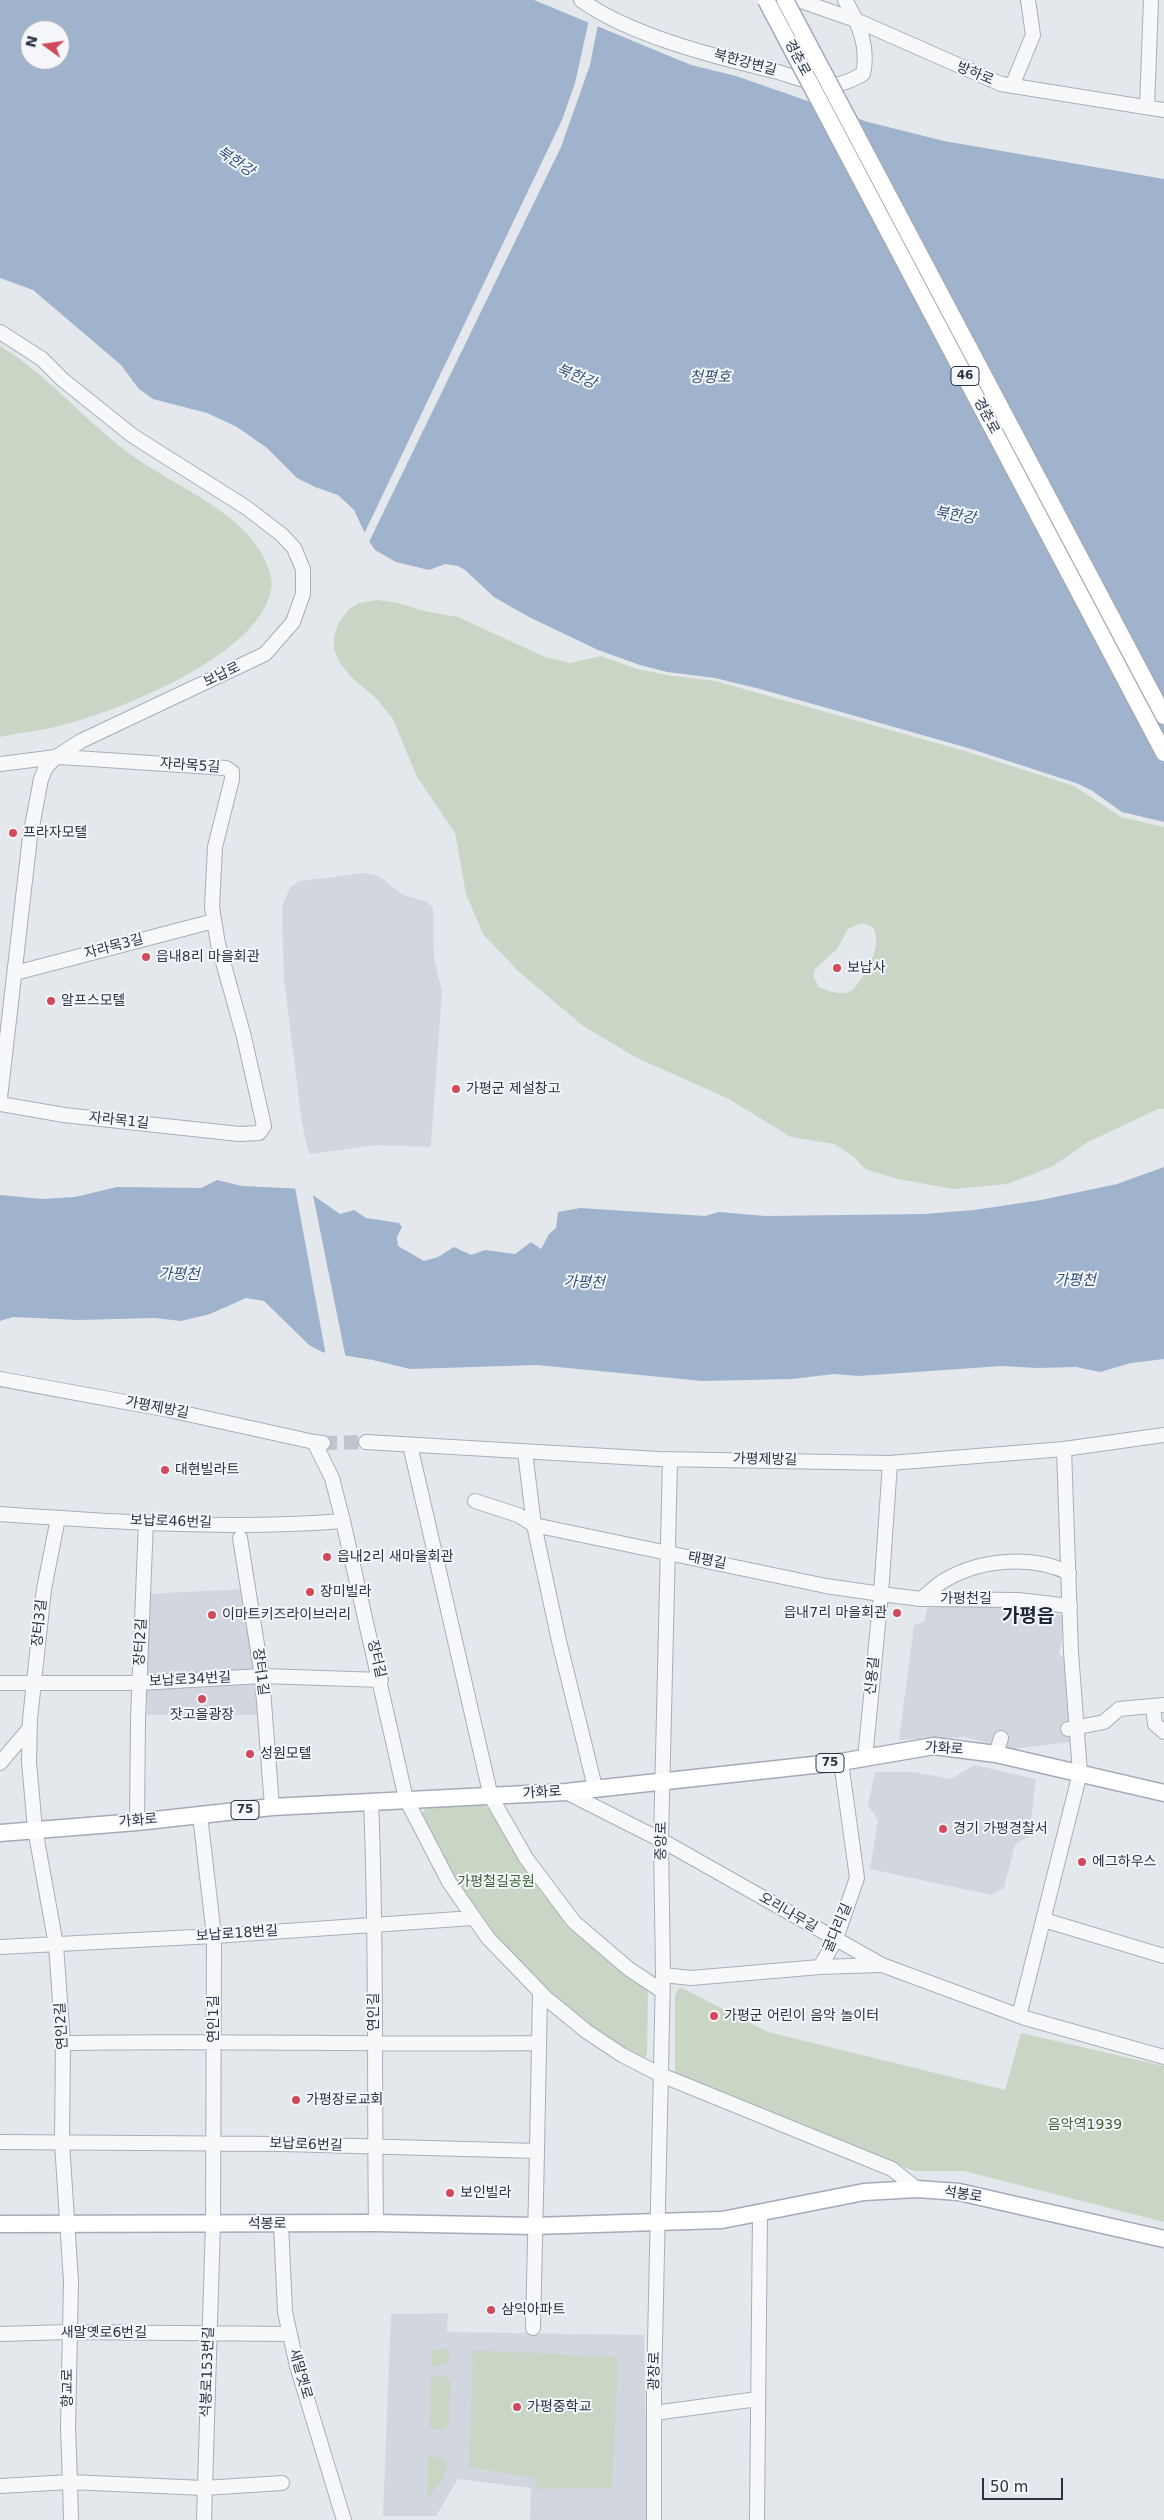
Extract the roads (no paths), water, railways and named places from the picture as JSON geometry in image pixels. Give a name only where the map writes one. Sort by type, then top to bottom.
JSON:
[{"type":"main road","name":"경춘로","points":[[766,0],[1164,753]]},
{"type":"main road","name":"경춘로","points":[[785,0],[1164,716]]},
{"type":"main road","name":"가화로","points":[[0,1833],[137,1822],[272,1807],[566,1792],[663,1779],[841,1762],[934,1746],[996,1754],[1164,1793]]},
{"type":"main road","name":"석봉로","points":[[0,2224],[376,2223],[534,2226],[722,2220],[864,2192],[917,2189],[959,2192],[1164,2238]]},
{"type":"street","name":"북한강변길","points":[[581,0],[603,14],[675,42],[740,63],[814,82],[837,84],[863,74],[866,57],[858,21]]},
{"type":"street","name":"방하로","points":[[798,0],[858,21],[971,73],[1001,84],[1164,110]]},
{"type":"street","points":[[845,0],[858,21]]},
{"type":"street","points":[[1012,86],[1033,35],[1028,0]]},
{"type":"street","points":[[1147,107],[1151,0]]},
{"type":"street","name":"보납로","points":[[0,332],[42,359],[63,380],[134,436],[247,508],[282,535],[294,548],[303,569],[303,594],[294,622],[265,654],[81,741],[56,758],[43,773],[37,796],[27,863],[0,1098]]},
{"type":"street","points":[[0,764],[56,758]]},
{"type":"street","name":"자라목5길","points":[[56,758],[230,770],[232,779],[215,846],[212,892],[214,920]]},
{"type":"street","name":"자라목3길","points":[[15,973],[214,920]]},
{"type":"street","name":"자라목1길","points":[[0,1104],[64,1115],[240,1134],[258,1133],[264,1126],[214,920]]},
{"type":"street","name":"가평제방길","points":[[0,1379],[169,1410],[318,1443],[332,1478],[343,1521]]},
{"type":"street","name":"가평제방길","points":[[366,1442],[670,1460],[890,1463],[1064,1449],[1164,1435]]},
{"type":"street","points":[[410,1445],[491,1797],[526,1858],[574,1922],[629,1969],[662,1991]]},
{"type":"street","points":[[1019,2016],[1080,1774],[1072,1728],[1064,1449]]},
{"type":"street","points":[[525,1452],[534,1525],[559,1641],[595,1787]]},
{"type":"street","name":"중앙로","points":[[657,2222],[663,1975],[661,1840],[670,1460]]},
{"type":"street","name":"신용길","points":[[865,1758],[881,1594],[890,1463]]},
{"type":"street","name":"태평길","points":[[475,1501],[518,1515],[534,1525],[826,1586],[881,1594]]},
{"type":"street","name":"보납로46번길","points":[[0,1514],[58,1518],[284,1525],[343,1521]]},
{"type":"street","name":"장터3길","points":[[35,1829],[29,1729],[44,1589],[58,1518]]},
{"type":"street","name":"장터2길","points":[[137,1822],[139,1683],[146,1521]]},
{"type":"street","name":"장터길","points":[[343,1521],[381,1680],[389,1730],[406,1799],[448,1882],[488,1938],[540,1993],[586,2031],[622,2055],[661,2075],[892,2168],[917,2189]]},
{"type":"street","name":"장터1길","points":[[240,1538],[262,1676],[272,1807]]},
{"type":"street","points":[[881,1594],[921,1599],[947,1579],[986,1565],[1014,1561],[1034,1563],[1069,1573]]},
{"type":"street","name":"가평천길","points":[[921,1599],[1018,1600],[1070,1606]]},
{"type":"street","name":"보납로34번길","points":[[0,1683],[139,1683],[262,1676],[381,1680]]},
{"type":"street","points":[[1072,1728],[1104,1722],[1119,1709],[1159,1705],[1155,1724],[1164,1732]]},
{"type":"street","points":[[0,1763],[29,1729]]},
{"type":"street","points":[[996,1754],[1001,1738]]},
{"type":"street","name":"굴다리길","points":[[663,1975],[691,1978],[820,1967],[835,1940],[857,1878],[841,1762]]},
{"type":"street","name":"오리나무길","points":[[566,1792],[661,1840],[882,1965],[1019,2016],[1164,2057]]},
{"type":"street","name":"연인길","points":[[371,1801],[376,1924],[374,2045],[376,2223]]},
{"type":"street","name":"연인1길","points":[[200,1815],[214,1936],[213,2224]]},
{"type":"street","name":"연인2길","points":[[35,1829],[56,1945],[63,2043],[62,2143],[69,2224]]},
{"type":"street","name":"보납로18번길","points":[[0,1947],[214,1936],[473,1918]]},
{"type":"street","points":[[1044,1920],[1164,1956]]},
{"type":"street","points":[[820,1967],[882,1965]]},
{"type":"street","points":[[533,2328],[540,1993]]},
{"type":"street","points":[[63,2043],[214,2040],[374,2045],[538,2043]]},
{"type":"street","name":"보납로6번길","points":[[0,2142],[213,2143],[536,2151]]},
{"type":"street","points":[[757,2520],[760,2212]]},
{"type":"street","name":"광장로","points":[[654,2520],[657,2222]]},
{"type":"street","name":"향교로","points":[[69,2224],[71,2281],[69,2332],[71,2520]]},
{"type":"street","name":"석봉로153번길","points":[[204,2520],[213,2224]]},
{"type":"street","name":"새말옛로","points":[[281,2224],[283,2296],[290,2334],[344,2520]]},
{"type":"street","name":"새말옛로6번길","points":[[0,2334],[69,2332],[290,2334]]},
{"type":"street","points":[[654,2413],[758,2399]]},
{"type":"street","points":[[0,2486],[70,2482],[204,2488],[282,2483]]},
{"type":"water","name":"청평호","points":[[0,0],[534,0],[691,65],[736,76],[868,122],[944,141],[1164,179],[1164,822],[1122,812],[1091,790],[1076,783],[968,748],[760,689],[715,678],[667,672],[640,665],[598,650],[529,617],[494,597],[465,570],[458,566],[445,564],[429,570],[396,562],[375,550],[368,540],[354,510],[338,495],[297,478],[267,448],[237,427],[207,413],[153,399],[139,389],[121,365],[33,290],[0,278]]},
{"type":"water","name":"가평천","points":[[1164,1167],[1164,1359],[1131,1363],[1100,1372],[1076,1367],[1037,1368],[1002,1366],[859,1376],[834,1374],[792,1379],[702,1381],[537,1365],[410,1369],[373,1360],[322,1352],[309,1345],[264,1301],[246,1298],[210,1314],[181,1321],[155,1318],[78,1320],[13,1317],[0,1321],[0,1195],[42,1199],[75,1197],[117,1187],[201,1188],[217,1180],[242,1186],[304,1189],[340,1214],[354,1210],[366,1218],[399,1223],[402,1227],[397,1237],[398,1246],[424,1261],[438,1257],[454,1247],[471,1255],[485,1250],[515,1254],[531,1242],[541,1249],[549,1234],[556,1228],[558,1212],[580,1208],[705,1216],[719,1212],[765,1216],[924,1214],[974,1210],[1041,1200],[1117,1184]]},
{"type":"tunnel","points":[[323,1443],[366,1442]]},
{"type":"place","name":"프라자모텔","points":[[13,833]]},
{"type":"place","name":"읍내8리 마을회관","points":[[146,957]]},
{"type":"place","name":"보납사","points":[[837,968]]},
{"type":"place","name":"알프스모텔","points":[[51,1001]]},
{"type":"place","name":"가평군 제설창고","points":[[456,1089]]},
{"type":"place","name":"대현빌라트","points":[[165,1470]]},
{"type":"place","name":"읍내2리 새마을회관","points":[[327,1557]]},
{"type":"place","name":"장미빌라","points":[[310,1592]]},
{"type":"place","name":"읍내7리 마을회관","points":[[897,1613]]},
{"type":"place","name":"이마트키즈라이브러리","points":[[212,1615]]},
{"type":"place","name":"잣고을광장","points":[[202,1699]]},
{"type":"place","name":"성원모텔","points":[[250,1754]]},
{"type":"place","name":"경기 가평경찰서","points":[[943,1829]]},
{"type":"place","name":"에그하우스","points":[[1082,1862]]},
{"type":"place","name":"가평군 어린이 음악 놀이터","points":[[714,2016]]},
{"type":"place","name":"가평장로교회","points":[[296,2100]]},
{"type":"place","name":"보인빌라","points":[[450,2193]]},
{"type":"place","name":"삼익아파트","points":[[491,2310]]},
{"type":"place","name":"가평중학교","points":[[517,2407]]},
{"type":"district","name":"가평읍","points":[[1028,1617]]},
{"type":"water label","name":"북한강","points":[[235,162]]},
{"type":"water label","name":"북한강","points":[[576,377]]},
{"type":"water label","name":"북한강","points":[[955,516]]},
{"type":"park label","name":"가평철길공원","points":[[496,1882]]},
{"type":"park label","name":"음악역1939","points":[[1085,2125]]}]
